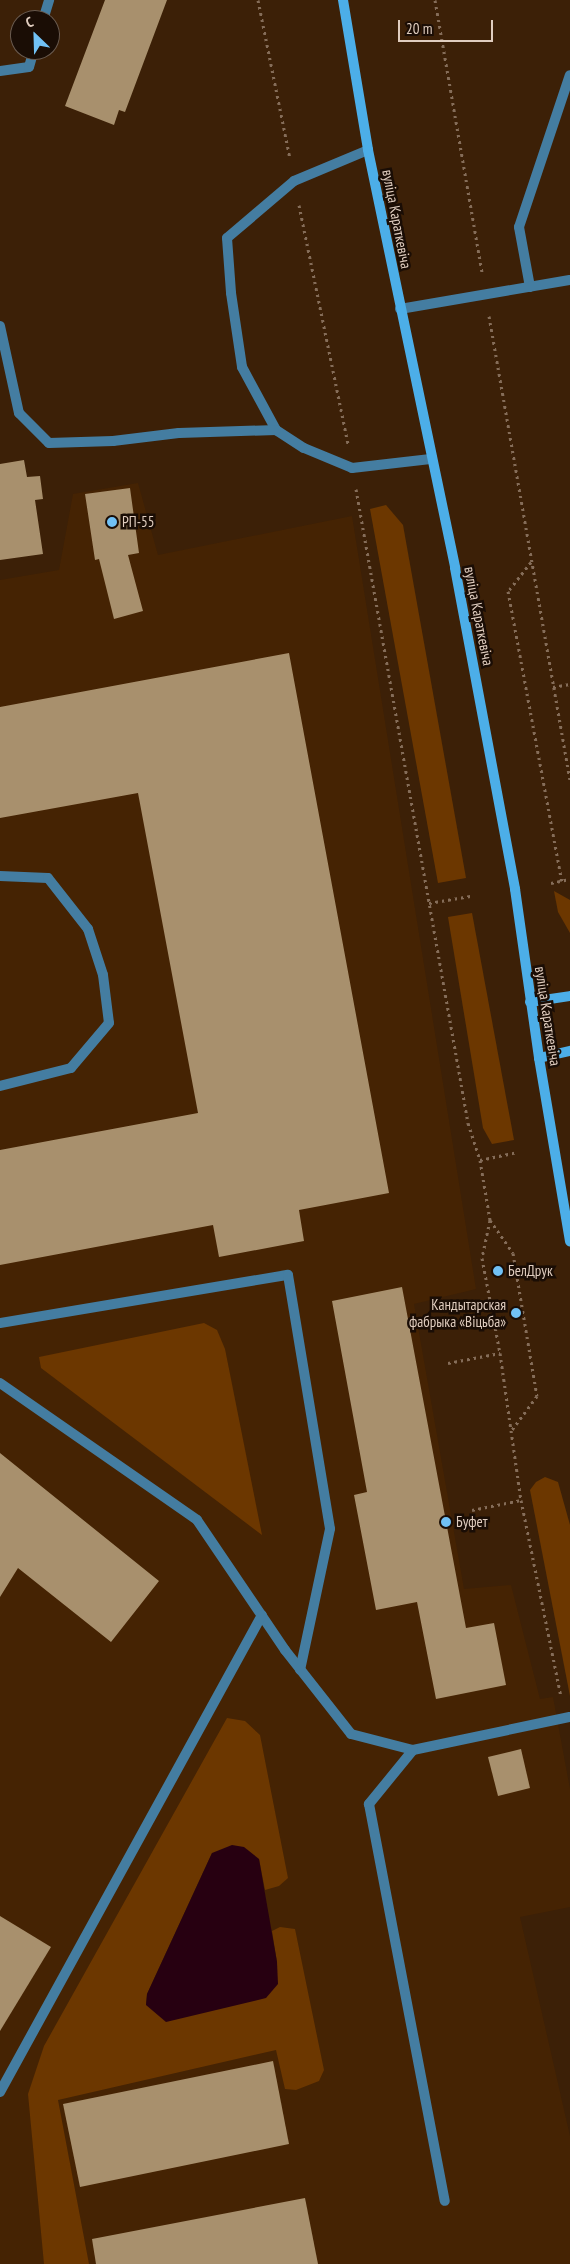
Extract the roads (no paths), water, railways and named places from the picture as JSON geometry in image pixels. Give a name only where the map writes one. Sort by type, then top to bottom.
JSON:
[{"type":"street","name":"вуліца Караткевіча","points":[[343,0],[368,150],[430,459],[455,568],[515,889],[530,1002],[570,1241]]},
{"type":"street","points":[[530,1002],[570,996]]},
{"type":"street","points":[[539,1058],[570,1051]]},
{"type":"lane","points":[[0,71],[29,67],[31,60]]},
{"type":"lane","points":[[530,286],[519,227],[570,75]]},
{"type":"lane","points":[[368,150],[294,181],[227,238],[231,292],[242,367],[276,430],[304,448],[352,468],[430,459]]},
{"type":"lane","points":[[400,309],[486,297],[530,286],[570,280]]},
{"type":"lane","points":[[0,326],[19,414],[49,443],[113,441],[179,433],[276,430]]},
{"type":"lane","points":[[0,876],[48,878],[88,929],[103,975],[109,1022],[72,1068],[0,1086]]},
{"type":"lane","points":[[0,1323],[288,1275],[330,1529],[300,1670]]},
{"type":"lane","points":[[0,1383],[197,1520],[300,1670],[351,1734],[413,1750],[568,1717]]},
{"type":"lane","points":[[0,2092],[262,1615]]},
{"type":"lane","points":[[413,1750],[369,1804],[444,2201]]},
{"type":"place","name":"РП-55","points":[[112,522]]},
{"type":"place","name":"БелДрук","points":[[498,1271]]},
{"type":"place","name":"Кандытарская фабрыка «Віцьба»","points":[[516,1313]]},
{"type":"place","name":"Буфет","points":[[446,1522]]}]
